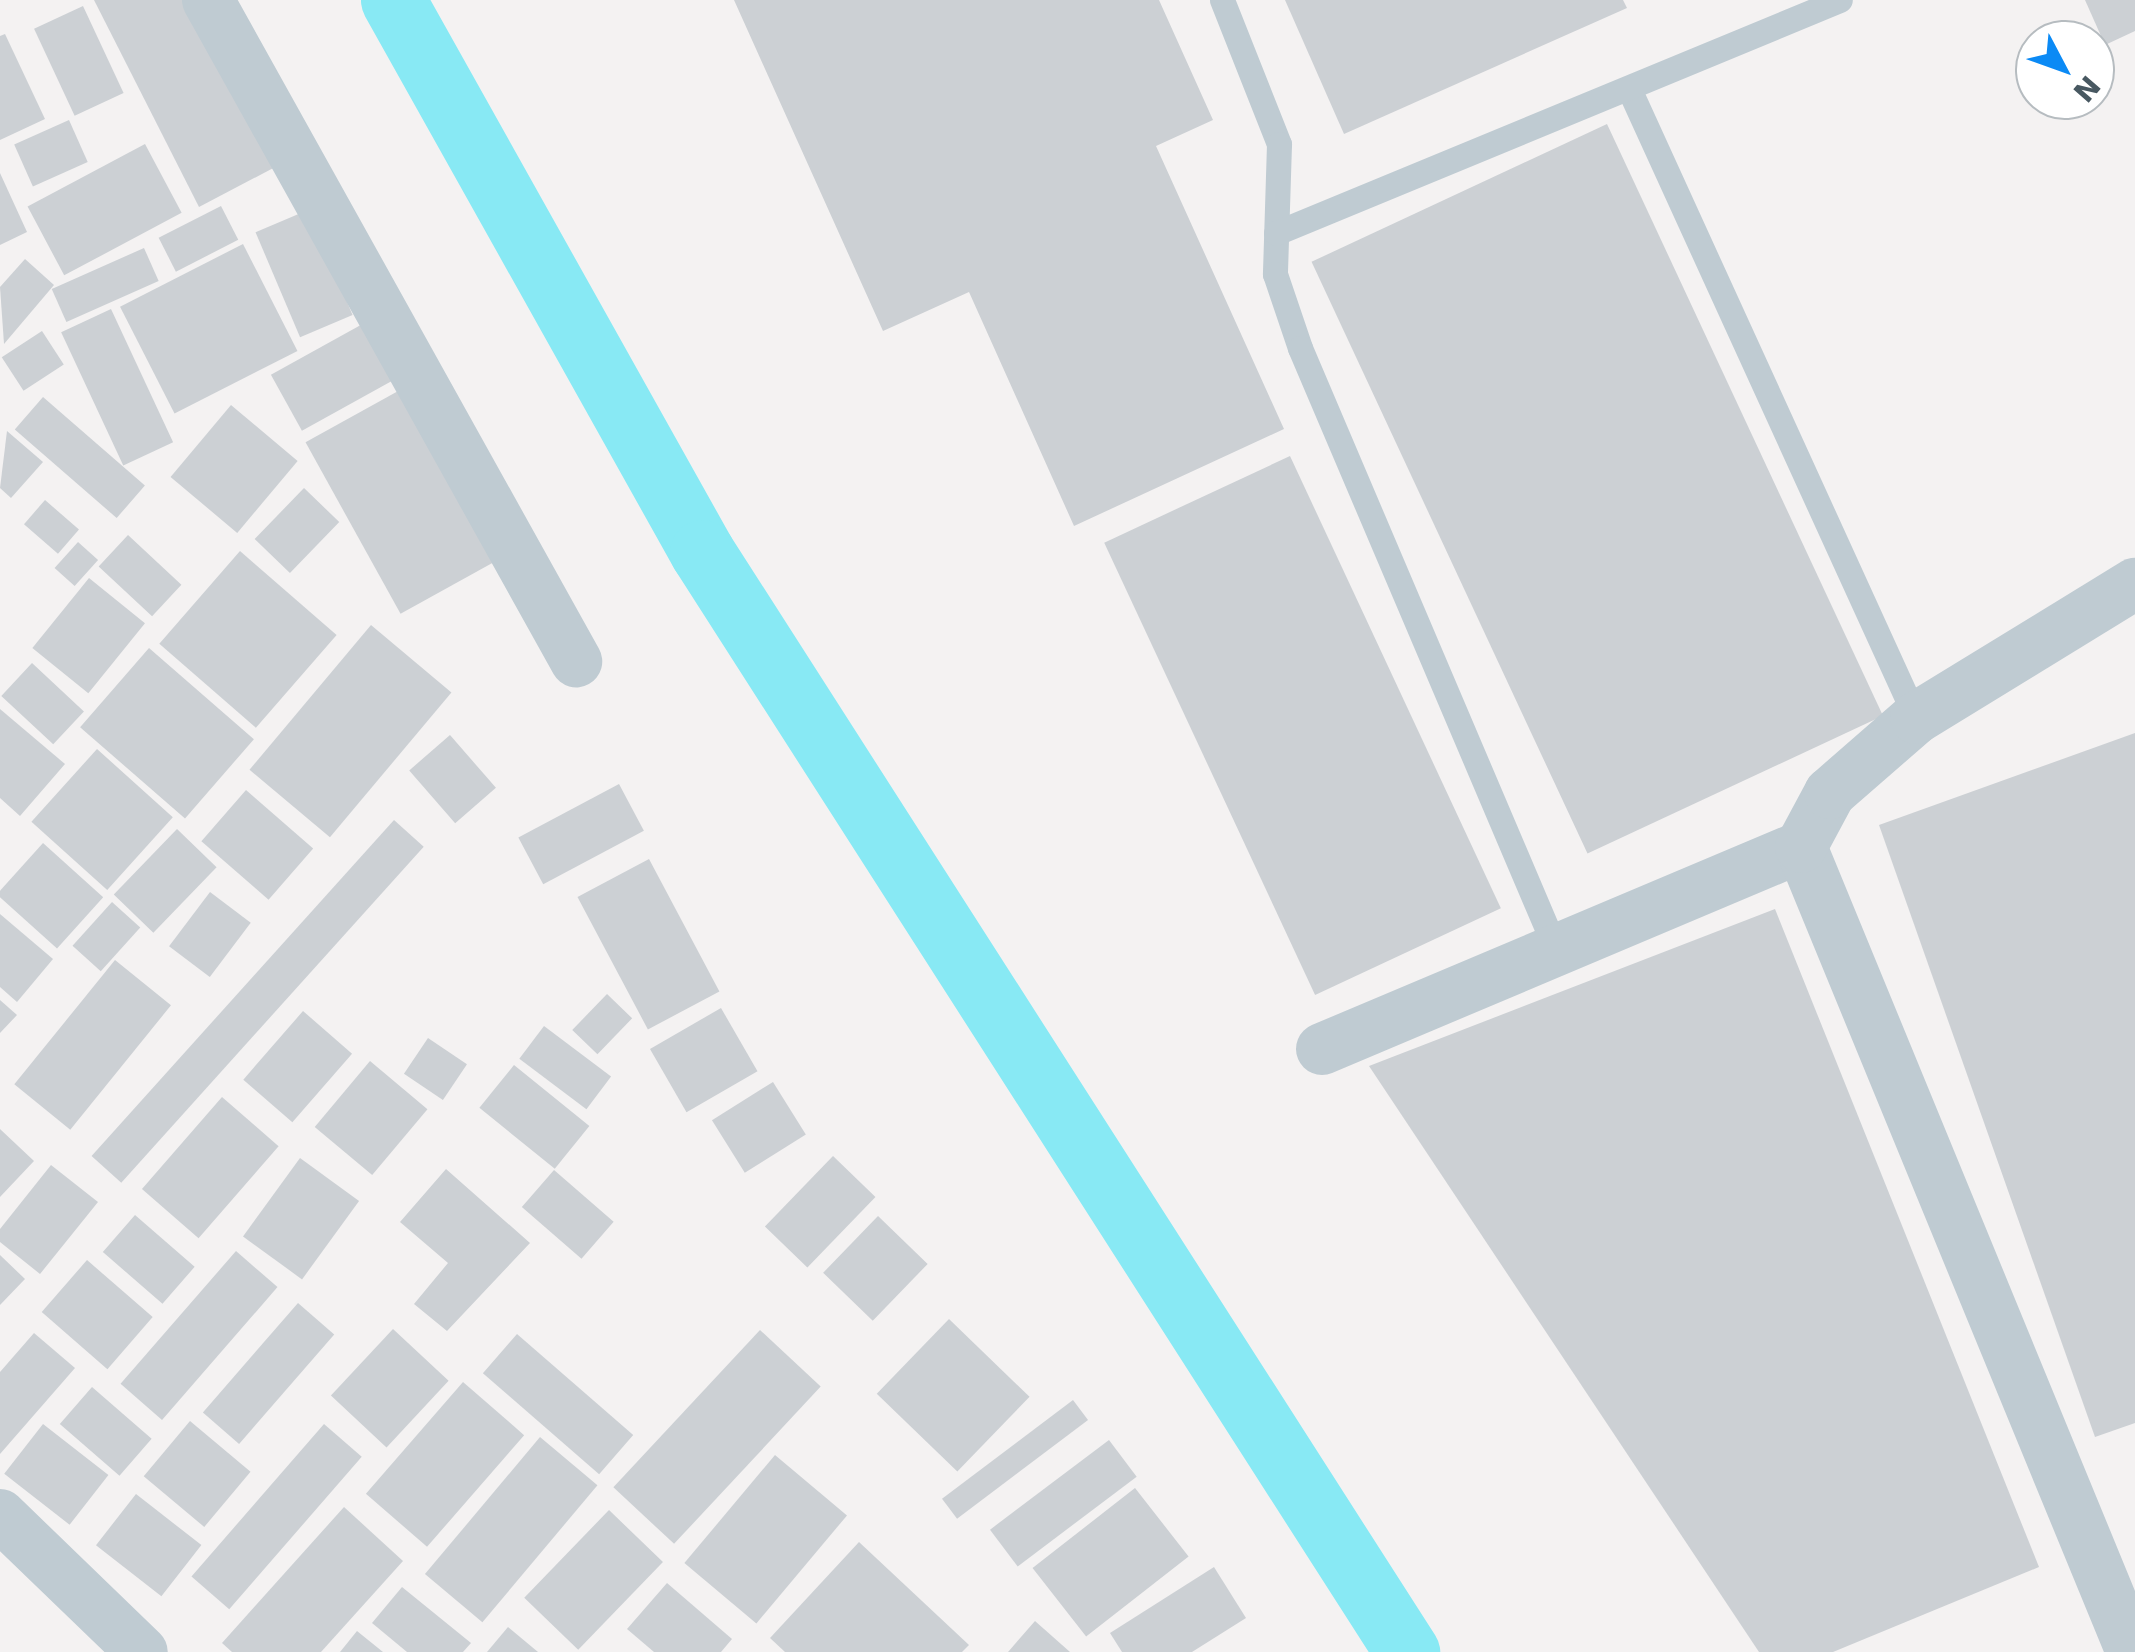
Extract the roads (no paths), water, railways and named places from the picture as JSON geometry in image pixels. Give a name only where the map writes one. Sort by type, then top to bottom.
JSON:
[{"type":"street","points":[[208,0],[576,661]]},
{"type":"street","points":[[1322,1049],[1554,944],[1801,847],[1830,793],[1916,718],[2135,584]]},
{"type":"street","points":[[1801,847],[2132,1652]]},
{"type":"street","points":[[0,1515],[142,1652]]},
{"type":"lane","points":[[1222,0],[1279,144],[1275,274],[1300,348],[1554,944]]},
{"type":"lane","points":[[1276,233],[1630,91],[1840,0]]},
{"type":"lane","points":[[1630,91],[1916,718]]},
{"type":"waterway","points":[[393,0],[702,552],[1407,1652]]}]
